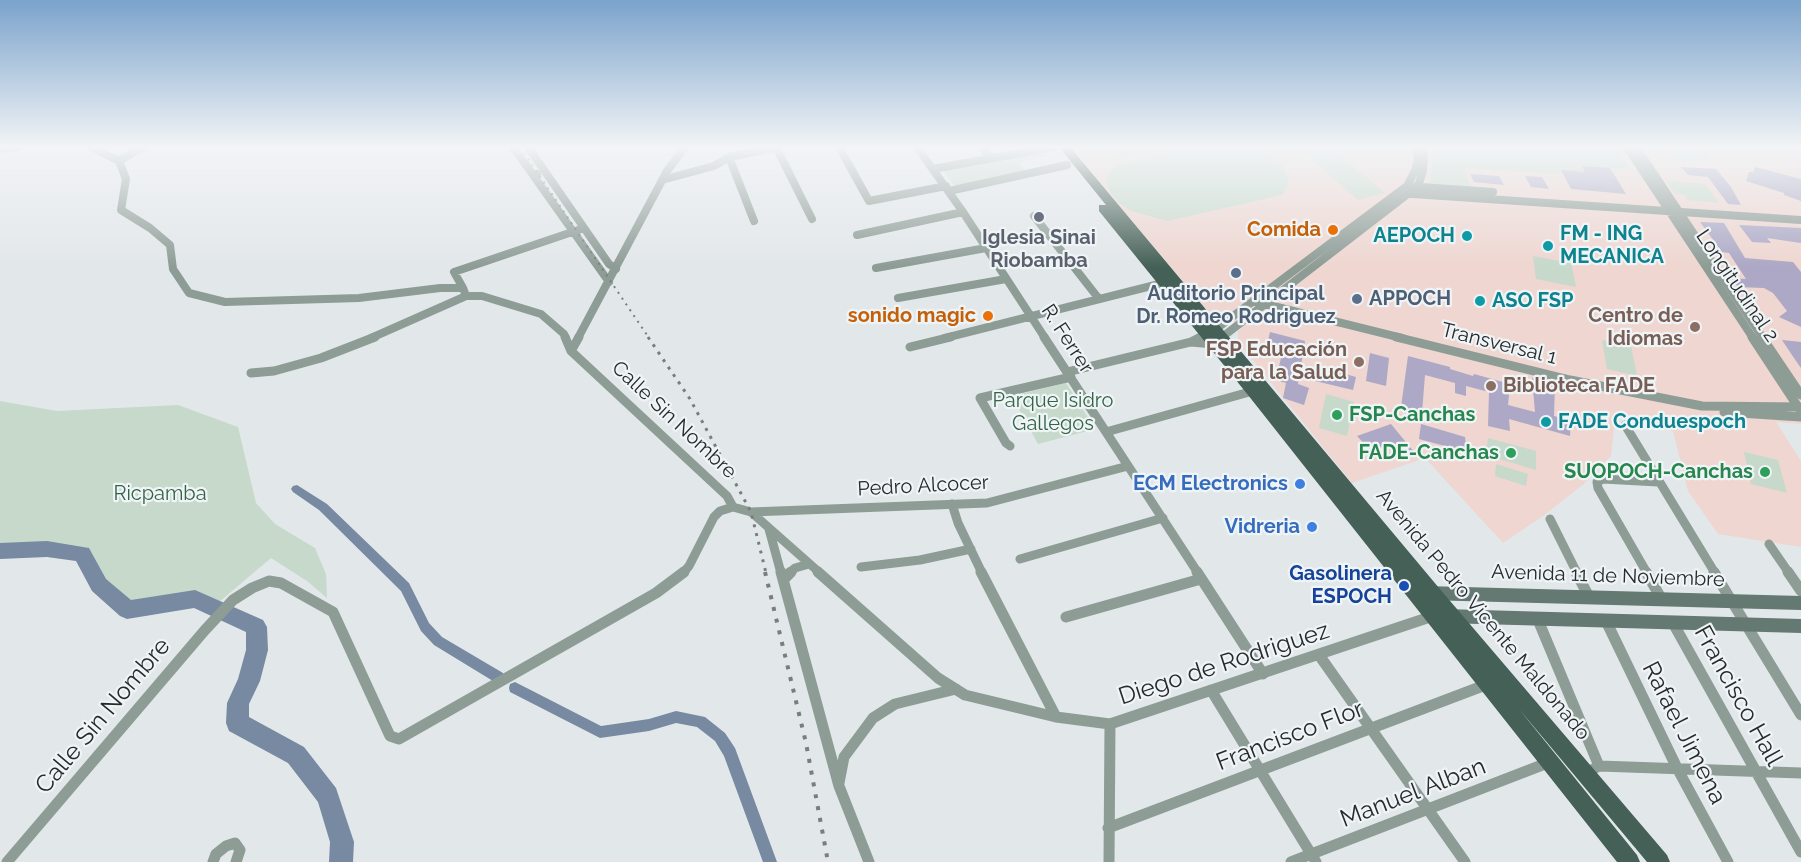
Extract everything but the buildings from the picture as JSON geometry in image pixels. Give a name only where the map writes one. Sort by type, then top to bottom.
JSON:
[{"type":"main road","name":"Avenida Pedro Vicente Maldonado","points":[[1085,187],[1163,283],[1434,593],[1443,616],[1488,684],[1630,862]]},
{"type":"main road","name":"Avenida Pedro Vicente Maldonado","points":[[1095,187],[1253,392],[1415,593],[1443,616],[1593,769],[1660,862]]},
{"type":"main road","name":"Avenida 11 de Noviembre","points":[[1415,593],[1801,603]]},
{"type":"main road","points":[[1443,616],[1801,626]]},
{"type":"street","name":"Calle Sin Nombre","points":[[125,187],[121,210],[150,228],[170,245],[174,256],[173,269],[189,292],[225,302],[282,302],[359,298],[440,288],[482,296],[541,314],[564,334],[571,351],[727,496],[733,507]]},
{"type":"street","points":[[541,187],[609,282]]},
{"type":"street","points":[[556,187],[609,264],[616,269]]},
{"type":"street","points":[[571,351],[658,187]]},
{"type":"street","points":[[741,187],[754,220]]},
{"type":"street","points":[[797,187],[812,219]]},
{"type":"street","points":[[862,187],[869,201],[957,187]]},
{"type":"street","points":[[1210,337],[1253,301],[1398,193],[1414,187]]},
{"type":"street","points":[[1432,187],[1665,207]]},
{"type":"street","name":"Longitudinal 2","points":[[1652,187],[1800,408]]},
{"type":"street","name":"Longitudinal 2","points":[[1664,187],[1801,395]]},
{"type":"street","name":"R. Ferrer","points":[[948,189],[1263,674]]},
{"type":"street","points":[[1010,446],[1006,444],[980,398],[1210,337],[1265,304],[1408,189],[1801,215]]},
{"type":"street","points":[[1679,208],[1801,220]]},
{"type":"street","points":[[857,235],[963,212]]},
{"type":"street","points":[[1034,216],[1099,299]]},
{"type":"street","points":[[251,373],[274,370],[321,358],[407,324],[465,292],[454,272],[584,228]]},
{"type":"street","points":[[876,268],[986,248]]},
{"type":"street","points":[[1706,269],[1719,270]]},
{"type":"street","points":[[898,298],[1006,279]]},
{"type":"street","points":[[910,347],[1163,283]]},
{"type":"street","name":"Transversal 1","points":[[1253,301],[1570,380],[1702,406],[1716,411],[1801,417]]},
{"type":"street","points":[[1106,432],[1253,392]]},
{"type":"street","name":"Transversal 1","points":[[1702,406],[1800,408]]},
{"type":"street","points":[[1625,425],[1801,715]]},
{"type":"street","name":"Pedro Alcocer","points":[[751,512],[987,502],[1128,466]]},
{"type":"street","points":[[1658,482],[1603,479],[1597,482],[1661,598]]},
{"type":"street","points":[[952,504],[958,523],[1006,623],[1056,717]]},
{"type":"street","name":"Calle Sin Nombre","points":[[7,862],[205,630],[234,600],[252,588],[269,581],[281,583],[333,612],[390,735],[399,739],[656,593],[681,576],[689,566],[714,517],[720,511],[733,507],[751,512]]},
{"type":"street","name":"Diego de Rodriguez","points":[[751,512],[938,678],[965,695],[1056,717],[1110,724],[1443,616]]},
{"type":"street","points":[[1020,559],[1163,518]]},
{"type":"street","points":[[1550,519],[1589,597]]},
{"type":"street","points":[[769,529],[839,786],[869,862]]},
{"type":"street","points":[[1769,544],[1801,591]]},
{"type":"street","points":[[861,567],[920,560],[971,549]]},
{"type":"street","points":[[783,580],[795,568],[809,564]]},
{"type":"street","points":[[1066,617],[1202,579]]},
{"type":"street","points":[[1538,620],[1593,769],[1677,768],[1801,773]]},
{"type":"street","name":"Rafael Jimena","points":[[1606,621],[1677,768],[1728,862]]},
{"type":"street","name":"Francisco Hall","points":[[1673,623],[1801,852]]},
{"type":"street","points":[[1319,655],[1465,862]]},
{"type":"street","name":"Francisco Flor","points":[[1108,828],[1488,684]]},
{"type":"street","points":[[839,786],[844,757],[873,718],[896,704],[956,689]]},
{"type":"street","points":[[1211,690],[1314,858]]},
{"type":"street","points":[[1109,862],[1110,724]]},
{"type":"street","name":"Manuel Alban","points":[[1291,862],[1314,858],[1550,762]]},
{"type":"street","points":[[213,862],[216,854],[226,846],[235,843],[240,850],[236,862]]},
{"type":"shaded area","points":[[1104,187],[1801,187],[1801,424],[1776,422],[1801,461],[1801,547],[1718,534],[1688,491],[1673,431],[1621,418],[1615,420],[1611,456],[1585,483],[1543,516],[1503,543],[1425,458],[1352,483],[1238,342],[1238,331],[1241,329],[1226,318],[1220,320],[1213,317]]},
{"type":"green space","points":[[1109,187],[1287,187],[1282,195],[1167,221],[1131,211],[1118,202]]},
{"type":"green space","points":[[1343,187],[1378,187],[1385,193],[1358,200]]},
{"type":"green space","points":[[1670,187],[1707,187],[1719,203],[1688,200],[1685,195],[1675,194]]},
{"type":"green space","points":[[1533,256],[1571,263],[1576,287],[1536,279]]},
{"type":"green space","points":[[1602,340],[1631,346],[1637,376],[1607,369]]},
{"type":"green space","name":"Parque Isidro Gallegos","points":[[1066,383],[1095,429],[1038,444],[1012,396]]},
{"type":"green space","name":"FSP-Canchas","points":[[1326,394],[1354,402],[1347,436],[1319,428]]},
{"type":"green space","name":"Ricpamba","points":[[0,401],[57,411],[178,405],[238,427],[256,503],[275,524],[315,548],[326,574],[327,598],[307,581],[271,558],[213,607],[193,594],[130,610],[101,576],[92,553],[49,543],[22,550],[0,548]]},
{"type":"green space","name":"FADE-Canchas","points":[[1488,438],[1536,451],[1536,470],[1486,455]]},
{"type":"green space","name":"SUOPOCH-Canchas","points":[[1744,452],[1778,460],[1787,493],[1751,484]]},
{"type":"green space","points":[[1496,464],[1528,474],[1526,486],[1495,476]]},
{"type":"waterway","points":[[297,489],[323,507],[405,587],[425,627],[438,641],[498,677]]},
{"type":"waterway","points":[[0,551],[47,549],[82,554],[99,585],[127,610],[195,599],[256,627],[257,650],[249,681],[238,703],[237,723],[296,755],[328,796],[342,842],[341,862]]},
{"type":"waterway","points":[[515,688],[600,732],[649,725],[676,717],[700,721],[720,737],[730,753],[770,862]]},
{"type":"railway","points":[[547,187],[649,338]]},
{"type":"railway","points":[[648,337],[690,399],[751,512],[766,573]]},
{"type":"railway","points":[[765,572],[806,743],[828,862]]},
{"type":"place","name":"Iglesia Sinai Riobamba","points":[[1039,217]]},
{"type":"place","name":"Comida","points":[[1333,230]]},
{"type":"place","name":"AEPOCH","points":[[1467,236]]},
{"type":"place","name":"FM - ING MECANICA","points":[[1548,246]]},
{"type":"place","name":"Auditorio Principal Dr. Romeo Rodriguez","points":[[1236,273]]},
{"type":"place","name":"APPOCH","points":[[1357,299]]},
{"type":"place","name":"ASO FSP","points":[[1480,301]]},
{"type":"place","name":"sonido magic","points":[[988,316]]},
{"type":"place","name":"Centro de Idiomas","points":[[1695,327]]},
{"type":"place","name":"FSP Educación para la Salud","points":[[1359,362]]},
{"type":"place","name":"Biblioteca FADE","points":[[1491,386]]},
{"type":"place","name":"FSP-Canchas","points":[[1337,415]]},
{"type":"place","name":"FADE Conduespoch","points":[[1546,422]]},
{"type":"place","name":"FADE-Canchas","points":[[1511,453]]},
{"type":"place","name":"SUOPOCH-Canchas","points":[[1765,472]]},
{"type":"place","name":"ECM Electronics","points":[[1300,484]]},
{"type":"place","name":"Vidreria","points":[[1312,527]]},
{"type":"place","name":"Gasolinera ESPOCH","points":[[1404,586]]}]
